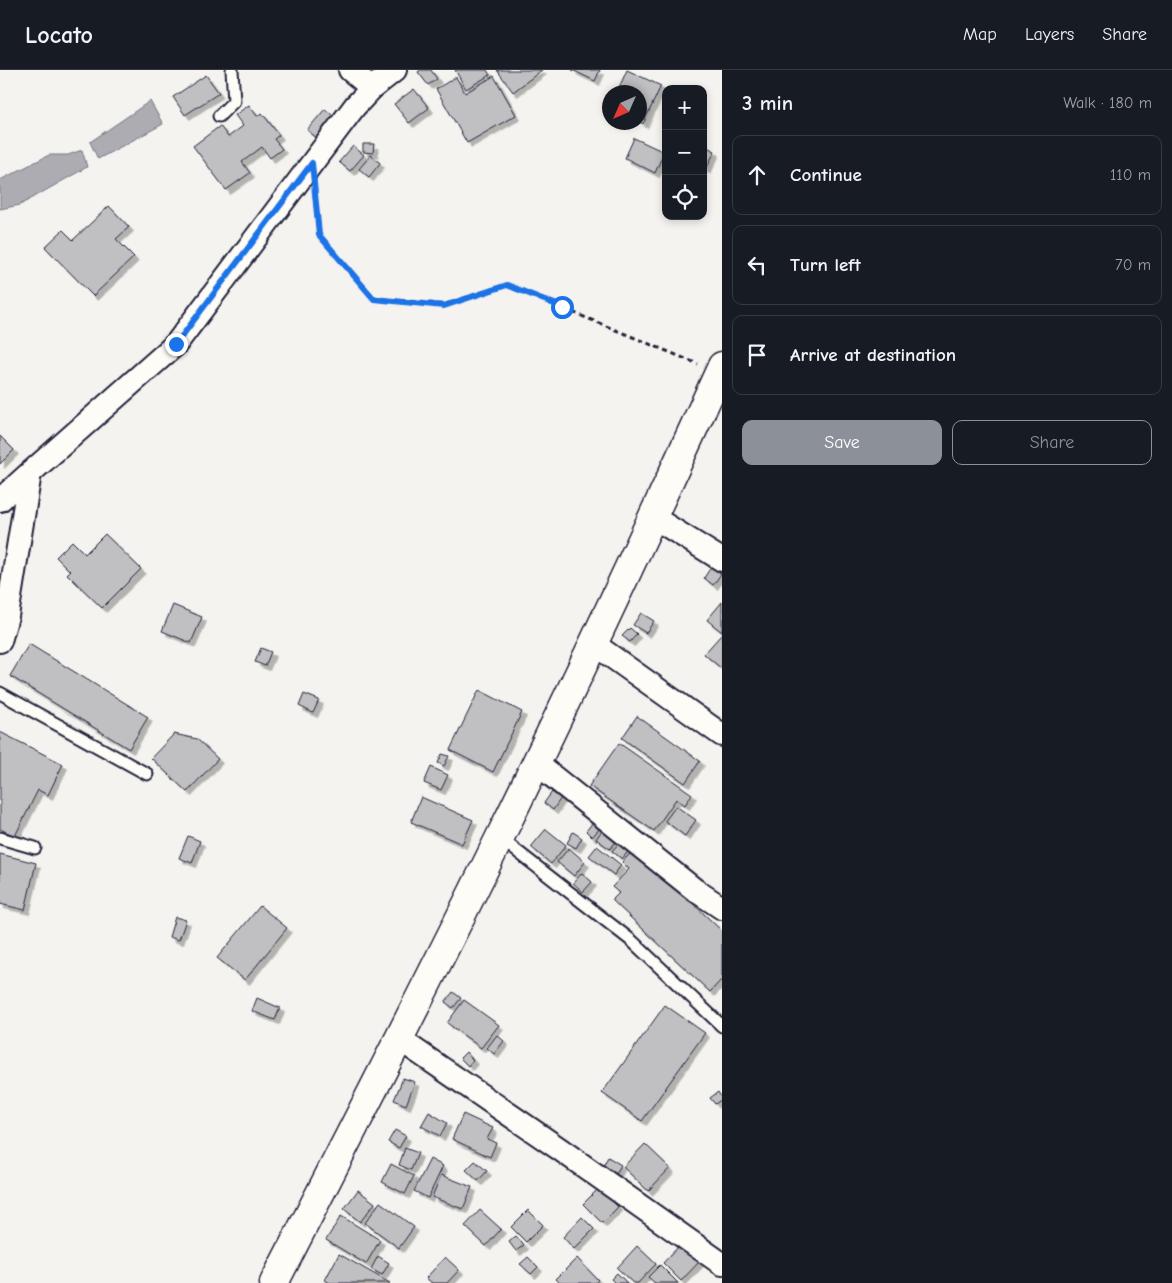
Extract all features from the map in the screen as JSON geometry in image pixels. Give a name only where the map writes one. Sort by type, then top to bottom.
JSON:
[{"type":"street","points":[[350,70],[372,88]]},
{"type":"street","points":[[0,500],[176,344],[355,106],[372,88],[395,70]]},
{"type":"street","points":[[274,1283],[500,838],[594,644],[721,369]]},
{"type":"street","points":[[0,641],[7,616],[30,473]]},
{"type":"street","points":[[653,517],[722,560]]},
{"type":"street","points":[[594,644],[722,735]]},
{"type":"street","points":[[536,763],[695,890],[722,908]]},
{"type":"street","points":[[399,1039],[561,1150],[722,1264]]},
{"type":"lane","points":[[219,116],[234,101],[232,70]]},
{"type":"lane","points":[[0,693],[147,774]]},
{"type":"lane","points":[[0,838],[35,848]]},
{"type":"lane","points":[[500,838],[632,941],[722,1026]]},
{"type":"path","points":[[312,163],[319,235],[374,299],[444,306],[507,285],[721,369]]},
{"type":"shaded area","points":[[150,101],[163,124],[98,159],[90,142]]},
{"type":"shaded area","points":[[82,150],[87,167],[20,205],[0,209],[0,180],[49,155],[68,155]]},
{"type":"building","points":[[420,70],[431,70],[437,79],[428,85],[418,72]]},
{"type":"building","points":[[455,70],[487,70],[490,75],[466,89]]},
{"type":"building","points":[[497,70],[542,70],[513,92]]},
{"type":"building","points":[[572,70],[600,70],[595,81]]},
{"type":"building","points":[[627,70],[661,86],[647,116],[647,85],[620,85]]},
{"type":"building","points":[[206,75],[219,93],[185,115],[173,97]]},
{"type":"building","points":[[494,76],[516,115],[467,143],[436,89],[456,77],[465,93]]},
{"type":"building","points":[[414,89],[429,108],[409,123],[394,104]]},
{"type":"building","points":[[249,105],[257,116],[262,113],[279,135],[274,139],[282,149],[270,158],[262,147],[242,162],[250,173],[226,190],[193,146],[220,126],[228,137],[243,126],[235,115]]},
{"type":"building","points":[[325,109],[336,118],[318,139],[307,130]]},
{"type":"building","points":[[634,138],[662,151],[662,157],[655,173],[625,158]]},
{"type":"building","points":[[363,144],[374,144],[373,153],[363,152]]},
{"type":"building","points":[[353,146],[364,155],[350,171],[339,162]]},
{"type":"building","points":[[707,147],[715,151],[707,167]]},
{"type":"building","points":[[371,155],[380,163],[369,177],[359,169]]},
{"type":"building","points":[[109,206],[129,227],[116,239],[134,257],[93,296],[45,247],[63,230],[73,240]]},
{"type":"building","points":[[0,436],[14,450],[0,464]]},
{"type":"building","points":[[105,534],[141,569],[102,608],[67,574],[70,571],[56,557],[72,541],[85,554]]},
{"type":"building","points":[[711,567],[721,574],[713,585],[704,578]]},
{"type":"building","points":[[722,602],[722,632],[707,620]]},
{"type":"building","points":[[173,605],[202,617],[191,643],[162,631]]},
{"type":"building","points":[[641,613],[654,621],[646,633],[633,625]]},
{"type":"building","points":[[630,628],[637,634],[630,642],[622,636]]},
{"type":"building","points":[[722,635],[722,669],[704,654]]},
{"type":"building","points":[[29,644],[148,717],[129,749],[10,676]]},
{"type":"building","points":[[261,648],[271,652],[265,666],[255,662]]},
{"type":"building","points":[[479,690],[522,712],[493,772],[450,750]]},
{"type":"building","points":[[304,694],[319,700],[313,713],[299,706]]},
{"type":"building","points":[[637,716],[700,761],[685,783],[622,738]]},
{"type":"building","points":[[0,732],[63,764],[48,795],[38,790],[15,836],[0,829]]},
{"type":"building","points":[[174,734],[197,739],[218,759],[187,792],[151,758]]},
{"type":"building","points":[[619,743],[692,794],[685,805],[676,799],[654,831],[589,786]]},
{"type":"building","points":[[442,754],[449,756],[444,766],[438,763]]},
{"type":"building","points":[[431,767],[448,775],[441,790],[424,783]]},
{"type":"building","points":[[552,792],[561,798],[553,810],[544,803]]},
{"type":"building","points":[[421,797],[473,820],[462,844],[411,822]]},
{"type":"building","points":[[676,806],[696,820],[685,836],[665,821]]},
{"type":"building","points":[[594,821],[601,827],[592,837],[586,831]]},
{"type":"building","points":[[604,828],[618,839],[610,849],[596,839]]},
{"type":"building","points":[[546,829],[566,845],[551,864],[531,847]]},
{"type":"building","points":[[573,832],[582,838],[576,848],[567,843]]},
{"type":"building","points":[[188,836],[200,841],[192,863],[179,858]]},
{"type":"building","points":[[621,841],[630,849],[622,859],[612,851]]},
{"type":"building","points":[[597,846],[621,865],[614,875],[589,856]]},
{"type":"building","points":[[569,848],[585,862],[574,876],[557,862]]},
{"type":"building","points":[[635,849],[722,931],[722,979],[710,992],[612,900],[619,893],[612,887],[629,869],[622,862]]},
{"type":"building","points":[[0,854],[36,863],[25,910],[0,904]]},
{"type":"building","points":[[582,873],[592,882],[583,892],[573,883]]},
{"type":"building","points":[[260,906],[287,928],[245,980],[217,958]]},
{"type":"building","points":[[175,917],[186,920],[179,940],[169,937]]},
{"type":"building","points":[[453,992],[461,998],[453,1008],[445,1002]]},
{"type":"building","points":[[257,998],[280,1008],[275,1020],[252,1011]]},
{"type":"building","points":[[464,1000],[499,1025],[481,1048],[447,1023]]},
{"type":"building","points":[[665,1005],[705,1033],[642,1121],[602,1093]]},
{"type":"building","points":[[497,1035],[504,1041],[494,1054],[487,1048]]},
{"type":"building","points":[[466,1052],[473,1060],[468,1066],[460,1058]]},
{"type":"building","points":[[403,1078],[415,1082],[406,1105],[394,1100]]},
{"type":"building","points":[[718,1092],[722,1099],[715,1104],[710,1098]]},
{"type":"building","points":[[429,1112],[447,1123],[440,1136],[421,1126]]},
{"type":"building","points":[[463,1114],[493,1128],[487,1139],[496,1143],[490,1157],[452,1139]]},
{"type":"building","points":[[395,1130],[406,1136],[399,1148],[388,1142]]},
{"type":"building","points":[[645,1144],[670,1168],[648,1191],[623,1167]]},
{"type":"building","points":[[405,1148],[418,1153],[411,1170],[399,1165]]},
{"type":"building","points":[[608,1157],[621,1165],[616,1174],[603,1166]]},
{"type":"building","points":[[430,1159],[443,1166],[428,1198],[414,1191]]},
{"type":"building","points":[[475,1161],[487,1171],[478,1181],[466,1170]]},
{"type":"building","points":[[391,1164],[414,1176],[405,1194],[382,1182]]},
{"type":"building","points":[[441,1175],[472,1187],[463,1209],[432,1197]]},
{"type":"building","points":[[599,1188],[618,1207],[602,1223],[583,1204]]},
{"type":"building","points":[[358,1190],[375,1203],[360,1222],[344,1209]]},
{"type":"building","points":[[380,1202],[414,1227],[399,1248],[365,1223]]},
{"type":"building","points":[[480,1210],[501,1229],[486,1246],[465,1226]]},
{"type":"building","points":[[528,1210],[543,1225],[526,1242],[511,1227]]},
{"type":"building","points":[[341,1216],[380,1240],[366,1264],[326,1240]]},
{"type":"building","points":[[582,1217],[594,1229],[574,1249],[563,1237]]},
{"type":"building","points":[[516,1236],[524,1245],[516,1251],[509,1242]]},
{"type":"building","points":[[680,1245],[699,1262],[681,1281],[663,1263]]},
{"type":"building","points":[[637,1246],[656,1264],[638,1283],[633,1283],[617,1268]]},
{"type":"building","points":[[339,1254],[390,1283],[330,1283],[325,1280]]},
{"type":"building","points":[[378,1256],[389,1263],[382,1275],[371,1269]]},
{"type":"building","points":[[445,1257],[459,1270],[447,1283],[432,1283],[426,1278]]},
{"type":"building","points":[[528,1257],[538,1267],[531,1274],[520,1264]]},
{"type":"building","points":[[577,1258],[598,1280],[595,1283],[560,1283],[556,1279]]},
{"type":"building","points":[[660,1265],[678,1283],[655,1283],[648,1277]]},
{"type":"building","points":[[617,1273],[627,1283],[615,1283],[611,1279]]},
{"type":"route","points":[[176,344],[312,163],[319,235],[374,299],[444,306],[507,285],[562,307]]}]
